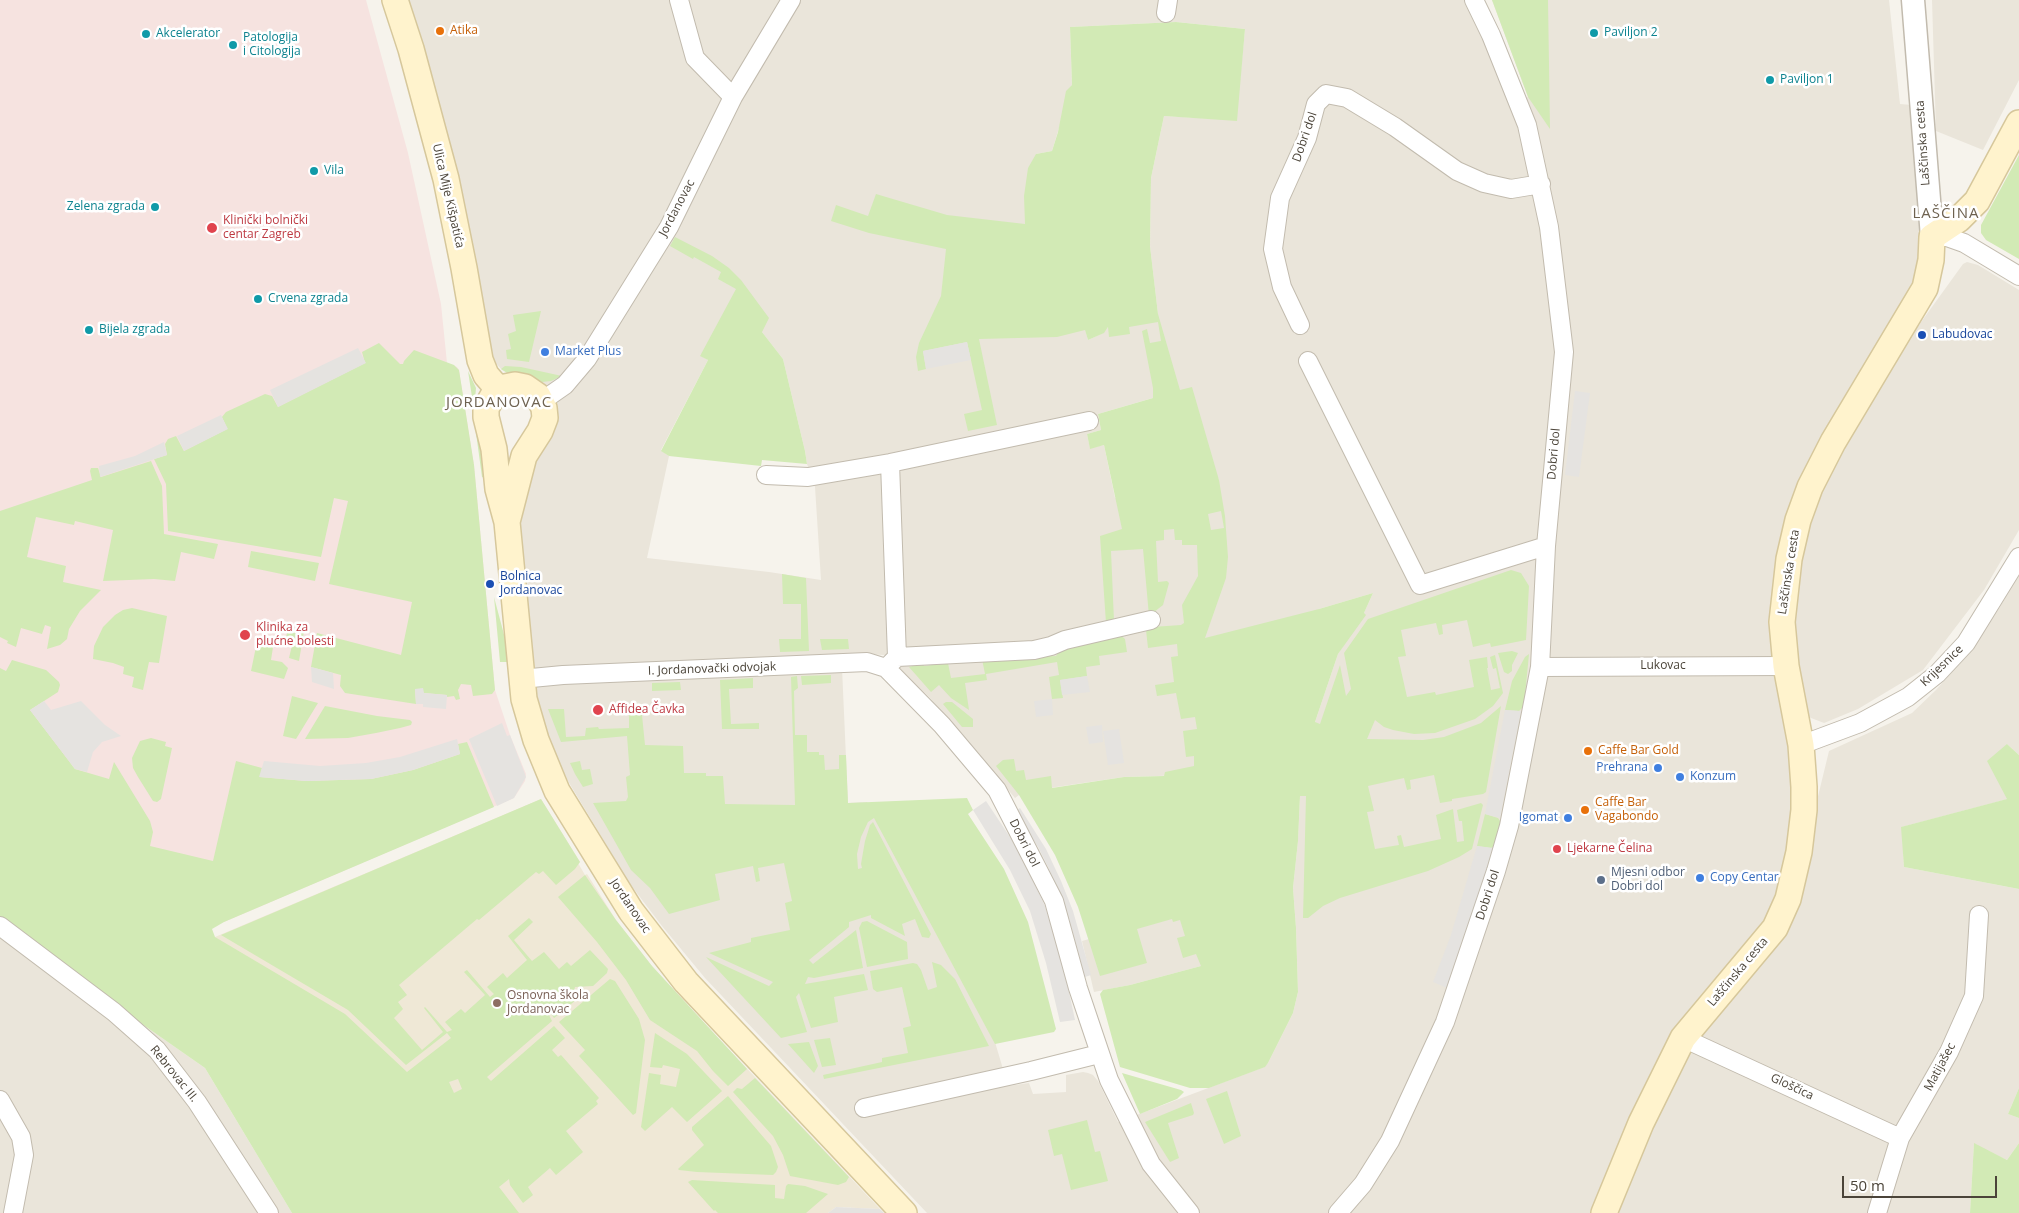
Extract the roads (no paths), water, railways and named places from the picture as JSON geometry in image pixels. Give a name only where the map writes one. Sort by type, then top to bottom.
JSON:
[{"type":"main road","name":"Ulica Mije Kišpatića","points":[[395,0],[411,49],[446,179],[469,293],[480,360],[486,375],[499,390]]},
{"type":"main road","points":[[1932,237],[1959,220],[1977,201],[2019,123]]},
{"type":"main road","name":"Laščinska cesta","points":[[1604,1213],[1641,1123],[1683,1038],[1775,928],[1788,899],[1799,852],[1804,810],[1801,745],[1786,666],[1782,622],[1784,596],[1798,520],[1810,487],[1833,442],[1925,288],[1931,260],[1932,237]]},
{"type":"main road","points":[[515,385],[532,390],[542,401],[545,418],[543,427],[524,456],[507,522],[498,489],[494,449],[486,417],[486,408],[490,398],[499,390],[515,385]]},
{"type":"main road","points":[[490,431],[501,441],[510,444],[520,444],[537,436]]},
{"type":"main road","name":"Jordanovac","points":[[507,522],[524,699],[536,740],[557,791],[631,910],[686,982],[904,1213]]},
{"type":"street","points":[[679,0],[695,58],[733,97]]},
{"type":"street","name":"Dobri dol","points":[[1338,1213],[1363,1184],[1390,1141],[1445,1022],[1496,871],[1508,826],[1540,667],[1546,546],[1564,352],[1549,227],[1527,125],[1491,35],[1474,0]]},
{"type":"street","name":"Laščinska cesta","points":[[1913,0],[1932,237]]},
{"type":"street","name":"Jordanovac","points":[[542,401],[566,385],[587,359],[669,227],[733,97],[794,2]]},
{"type":"street","name":"Dobri dol","points":[[1300,325],[1282,287],[1273,249],[1280,198],[1307,138],[1316,104],[1326,94],[1347,98],[1395,127],[1456,171],[1484,183],[1511,189],[1541,184]]},
{"type":"street","points":[[1932,237],[1947,237],[1964,243],[2019,276]]},
{"type":"street","points":[[1308,361],[1420,585],[1546,546]]},
{"type":"street","points":[[766,475],[808,477],[890,463],[1089,421]]},
{"type":"street","points":[[890,463],[892,663]]},
{"type":"street","name":"Krijesnice","points":[[1801,745],[1860,723],[1908,697],[1938,674],[1966,643],[2019,557]]},
{"type":"street","name":"I. Jordanovački odvojak","points":[[521,679],[563,675],[867,662],[892,663],[1034,650],[1065,640],[1151,620]]},
{"type":"street","name":"Dobri dol","points":[[892,663],[997,790],[1054,901],[1099,1054],[1109,1080],[1151,1164],[1190,1213]]},
{"type":"street","name":"Lukovac","points":[[1540,667],[1786,666]]},
{"type":"street","name":"Matijašec","points":[[1877,1213],[1900,1138],[1949,1052],[1974,996],[1979,915]]},
{"type":"street","name":"Rebrovac III.","points":[[0,926],[114,1012],[157,1050],[197,1102],[269,1213]]},
{"type":"street","name":"Gloščica","points":[[1683,1038],[1900,1138]]},
{"type":"street","points":[[864,1108],[1031,1072],[1099,1054]]},
{"type":"street","points":[[0,1100],[21,1137],[24,1156],[14,1213]]},
{"type":"place","name":"Atika","points":[[440,31]]},
{"type":"place","name":"Paviljon 2","points":[[1594,33]]},
{"type":"place","name":"Akcelerator","points":[[146,34]]},
{"type":"place","name":"Patologija i Citologija","points":[[233,45]]},
{"type":"place","name":"Paviljon 1","points":[[1770,80]]},
{"type":"place","name":"Vila","points":[[314,171]]},
{"type":"place","name":"Zelena zgrada","points":[[155,207]]},
{"type":"place","name":"Klinički bolnički centar Zagreb","points":[[212,228]]},
{"type":"place","name":"Crvena zgrada","points":[[258,299]]},
{"type":"place","name":"Bijela zgrada","points":[[89,330]]},
{"type":"place","name":"Labudovac","points":[[1922,335]]},
{"type":"place","name":"Market Plus","points":[[545,352]]},
{"type":"place","name":"Bolnica Jordanovac","points":[[490,584]]},
{"type":"place","name":"Klinika za plućne bolesti","points":[[245,635]]},
{"type":"place","name":"Affidea Čavka","points":[[598,710]]},
{"type":"place","name":"Caffe Bar Gold","points":[[1588,751]]},
{"type":"place","name":"Prehrana","points":[[1658,768]]},
{"type":"place","name":"Konzum","points":[[1680,777]]},
{"type":"place","name":"Caffe Bar Vagabondo","points":[[1585,810]]},
{"type":"place","name":"Igomat","points":[[1568,818]]},
{"type":"place","name":"Ljekarne Čelina","points":[[1557,849]]},
{"type":"place","name":"Copy Centar","points":[[1700,878]]},
{"type":"place","name":"Mjesni odbor Dobri dol","points":[[1601,880]]},
{"type":"place","name":"Osnovna škola Jordanovac","points":[[497,1003]]},
{"type":"district","name":"LAŠČINA","points":[[1946,214]]},
{"type":"district","name":"JORDANOVAC","points":[[499,403]]}]
